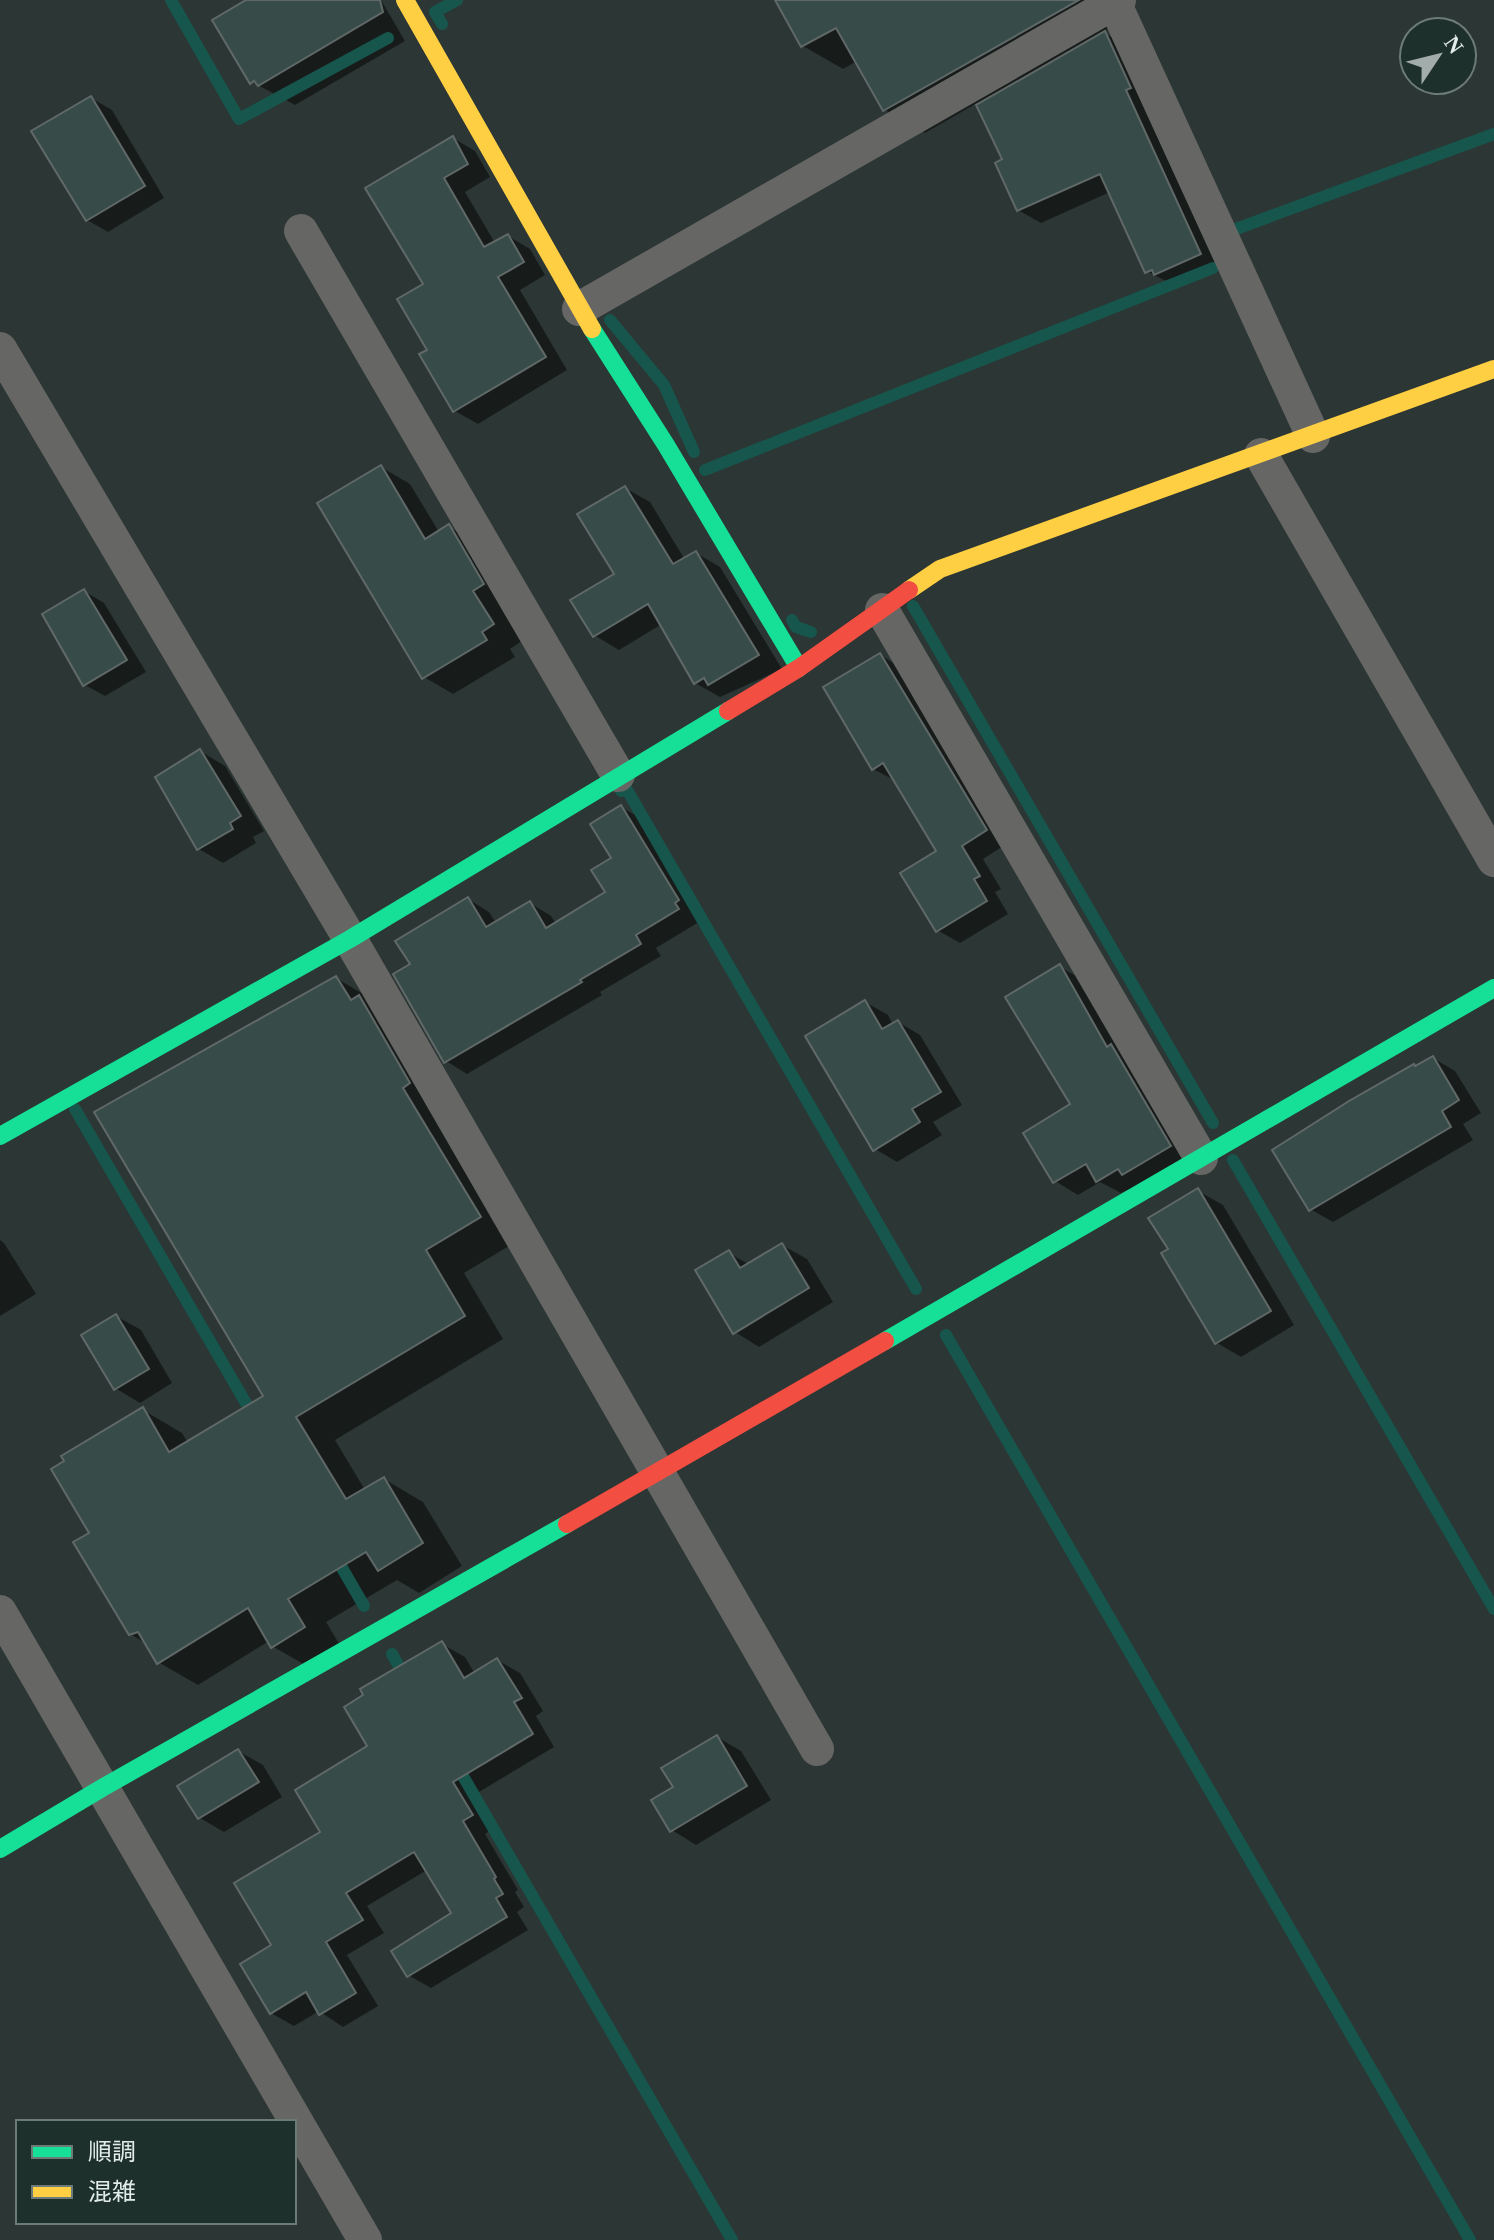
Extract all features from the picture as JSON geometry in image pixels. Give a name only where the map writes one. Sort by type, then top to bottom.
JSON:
[{"type":"street","points":[[405,0],[579,309],[666,445],[799,668]]},
{"type":"street","points":[[579,309],[1115,1],[1313,436]]},
{"type":"street","points":[[301,231],[618,775]]},
{"type":"street","points":[[0,349],[350,939],[817,1749]]},
{"type":"street","points":[[0,1136],[350,939],[799,668],[940,569],[1494,369]]},
{"type":"street","points":[[1261,455],[1494,860]]},
{"type":"street","points":[[882,610],[1201,1158]]},
{"type":"street","points":[[0,1849],[658,1473],[1494,988]]},
{"type":"street","points":[[0,1612],[295,2120]]},
{"type":"street","points":[[296,2121],[365,2240]]},
{"type":"building","points":[[246,0],[380,0],[383,12],[258,86],[254,81],[250,84],[212,20]]},
{"type":"building","points":[[775,0],[1079,0],[883,111],[836,28],[801,47]]},
{"type":"building","points":[[1105,31],[1131,88],[1126,90],[1201,254],[1154,275],[1152,270],[1145,273],[1100,174],[1017,211],[995,163],[1002,159],[976,105]]},
{"type":"building","points":[[91,96],[145,186],[86,221],[31,131]]},
{"type":"building","points":[[453,136],[468,164],[444,178],[484,247],[508,234],[524,262],[498,277],[546,357],[453,412],[419,354],[427,350],[397,299],[423,284],[365,188]]},
{"type":"building","points":[[381,465],[425,539],[449,524],[484,584],[473,591],[494,624],[482,632],[487,640],[422,679],[317,503]]},
{"type":"building","points":[[625,486],[673,564],[696,551],[759,655],[708,685],[704,678],[694,684],[648,604],[593,637],[570,600],[614,574],[577,514]]},
{"type":"building","points":[[84,589],[127,660],[83,686],[42,614]]},
{"type":"building","points":[[880,653],[987,830],[962,846],[980,876],[974,879],[987,901],[936,932],[900,873],[936,851],[883,763],[872,770],[823,687]]},
{"type":"building","points":[[200,749],[241,816],[230,823],[233,829],[197,850],[155,777]]},
{"type":"building","points":[[621,805],[679,900],[675,903],[679,909],[636,935],[641,944],[444,1063],[393,974],[410,964],[395,941],[468,897],[486,927],[530,901],[546,928],[605,892],[591,870],[611,858],[590,824]]},
{"type":"building","points":[[1060,964],[1107,1047],[1111,1044],[1171,1146],[1122,1175],[1118,1169],[1096,1182],[1086,1164],[1053,1183],[1023,1133],[1070,1104],[1005,997]]},
{"type":"building","points":[[336,976],[351,1000],[359,995],[410,1083],[403,1088],[481,1217],[426,1250],[465,1316],[296,1417],[346,1499],[384,1477],[423,1543],[378,1571],[366,1552],[288,1599],[305,1627],[271,1648],[248,1608],[157,1664],[138,1632],[129,1635],[73,1542],[89,1533],[51,1469],[64,1461],[61,1456],[143,1407],[169,1452],[263,1396],[94,1112]]},
{"type":"building","points":[[865,1000],[882,1029],[898,1020],[941,1092],[912,1109],[920,1122],[873,1151],[805,1036]]},
{"type":"building","points":[[1433,1056],[1459,1100],[1442,1111],[1451,1127],[1309,1211],[1272,1150],[1349,1101]]},
{"type":"building","points":[[1198,1188],[1271,1311],[1215,1344],[1161,1253],[1168,1249],[1148,1218]]},
{"type":"building","points":[[782,1243],[809,1288],[733,1334],[695,1270],[729,1250],[740,1268]]},
{"type":"building","points":[[116,1314],[149,1369],[114,1390],[81,1335]]},
{"type":"building","points":[[442,1641],[464,1678],[497,1658],[522,1698],[514,1702],[533,1734],[453,1782],[473,1815],[463,1821],[496,1877],[494,1879],[503,1894],[496,1898],[507,1917],[407,1977],[391,1951],[451,1913],[414,1852],[346,1893],[363,1920],[326,1942],[356,1993],[319,2015],[306,1992],[270,2014],[240,1964],[271,1945],[234,1883],[320,1832],[295,1790],[367,1746],[344,1707],[363,1695],[360,1689]]},
{"type":"building","points":[[717,1735],[747,1786],[670,1832],[651,1800],[673,1787],[661,1768]]},
{"type":"building","points":[[238,1749],[259,1782],[198,1819],[177,1786]]},
{"type":"waterway","points":[[171,0],[239,119],[388,38]]},
{"type":"waterway","points":[[442,24],[435,12],[457,0]]},
{"type":"waterway","points":[[1236,229],[1494,134]]},
{"type":"waterway","points":[[705,470],[1213,268]]},
{"type":"waterway","points":[[610,320],[664,385],[694,452]]},
{"type":"waterway","points":[[913,606],[1213,1123]]},
{"type":"waterway","points":[[792,620],[796,627],[811,632]]},
{"type":"waterway","points":[[621,791],[626,788],[916,1289]]},
{"type":"waterway","points":[[75,1109],[254,1417]]},
{"type":"waterway","points":[[1233,1160],[1494,1609]]},
{"type":"waterway","points":[[946,1335],[1470,2240]]},
{"type":"waterway","points":[[334,1554],[364,1606]]},
{"type":"waterway","points":[[392,1654],[406,1679]]},
{"type":"waterway","points":[[456,1764],[732,2240]]},
{"type":"traffic: fast","points":[[592,329],[666,445],[799,668]]},
{"type":"traffic: fast","points":[[0,1136],[350,939],[728,711]]},
{"type":"traffic: fast","points":[[885,1341],[1494,988]]},
{"type":"traffic: fast","points":[[0,1849],[567,1524]]},
{"type":"traffic: slow","points":[[405,0],[592,329]]},
{"type":"traffic: slow","points":[[909,590],[940,569],[1494,369]]},
{"type":"traffic: jam","points":[[728,711],[799,668],[909,590]]},
{"type":"traffic: jam","points":[[567,1524],[885,1341]]}]
